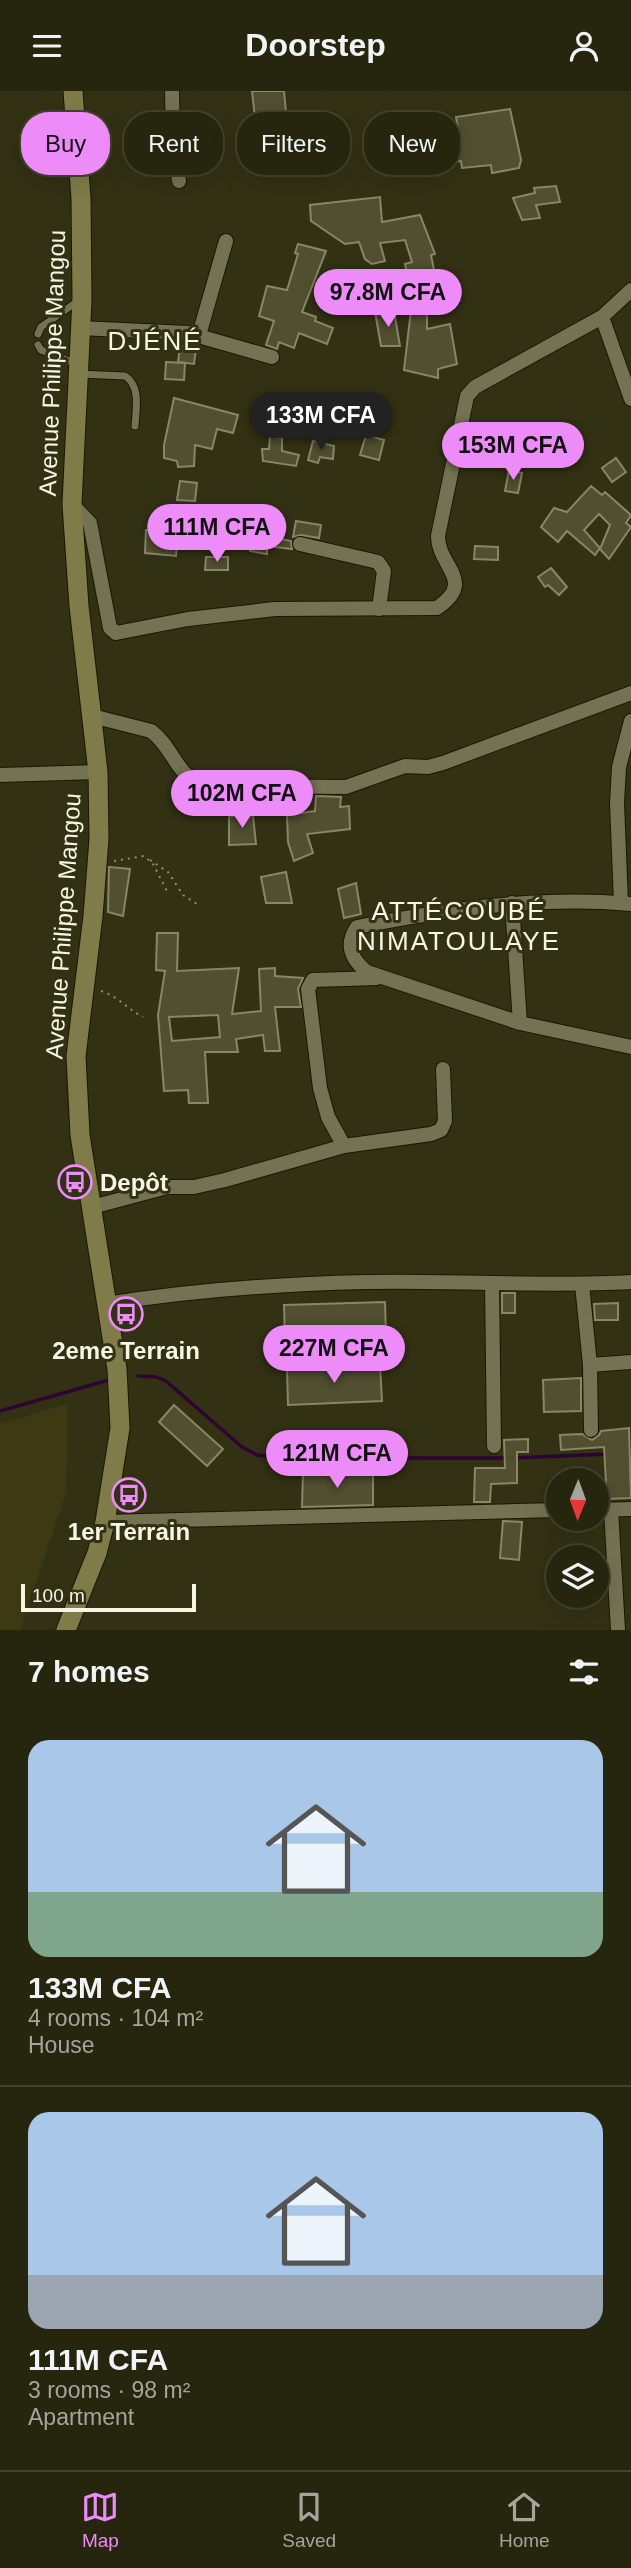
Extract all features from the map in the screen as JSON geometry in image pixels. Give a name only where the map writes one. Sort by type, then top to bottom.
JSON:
[{"type":"street","name":"Avenue Philippe Mangou","points":[[66,1630],[105,1522],[120,1428],[117,1369],[77,1097],[76,1056],[86,987],[97,863],[99,772],[79,606],[72,504],[82,299],[81,198],[73,91]]},
{"type":"street","points":[[172,91],[173,142],[179,181]]},
{"type":"street","points":[[199,335],[226,241]]},
{"type":"street","points":[[72,504],[90,523],[110,628],[116,633],[188,619],[275,609],[437,608],[452,594],[454,570],[442,556],[438,536],[467,396],[475,387],[601,317],[631,290]]},
{"type":"street","points":[[601,317],[631,398]]},
{"type":"street","points":[[79,328],[199,335],[272,357]]},
{"type":"street","points":[[300,544],[378,562],[384,571],[379,609]]},
{"type":"street","points":[[92,716],[151,731],[159,737],[189,779],[203,786],[322,788],[346,787],[367,782],[405,766],[428,767],[443,763],[624,695],[631,721],[619,767],[617,803],[626,904],[559,900],[428,913],[357,927],[349,939],[351,953],[358,965],[367,972],[520,1023],[631,1047]]},
{"type":"street","points":[[0,775],[99,772]]},
{"type":"street","points":[[512,903],[520,1023]]},
{"type":"street","points":[[344,1146],[328,1117],[320,1088],[308,989],[313,980],[386,978]]},
{"type":"street","points":[[92,1207],[167,1187],[194,1187],[225,1180],[344,1146],[415,1138],[441,1130],[445,1121],[443,1069]]},
{"type":"street","points":[[106,1304],[180,1292],[326,1284],[582,1285],[631,1282]]},
{"type":"street","points":[[492,1283],[495,1446]]},
{"type":"street","points":[[582,1285],[590,1365],[591,1430]]},
{"type":"street","points":[[590,1365],[631,1362]]},
{"type":"street","points":[[609,1510],[631,1509]]},
{"type":"street","points":[[105,1522],[546,1510]]},
{"type":"street","points":[[606,1531],[618,1630]]},
{"type":"lane","points":[[38,334],[41,327],[82,299]]},
{"type":"lane","points":[[38,345],[41,350],[78,369],[130,379],[136,388],[135,426]]},
{"type":"path","points":[[144,856],[153,864],[168,893]]},
{"type":"path","points":[[97,863],[144,856],[168,872],[183,895],[197,904]]},
{"type":"path","points":[[86,987],[121,999],[129,1010],[143,1017]]},
{"type":"shaded area","points":[[67,1404],[66,1493],[20,1630],[0,1630],[0,1424]]},
{"type":"building","points":[[252,91],[284,91],[286,112],[254,112]]},
{"type":"building","points":[[510,109],[521,160],[519,168],[492,173],[491,165],[462,168],[460,116]]},
{"type":"building","points":[[556,186],[560,202],[536,205],[540,218],[522,220],[513,198],[535,193],[534,188]]},
{"type":"building","points":[[380,197],[382,222],[420,215],[435,254],[431,255],[438,290],[411,295],[405,264],[412,262],[405,240],[380,243],[385,261],[372,264],[365,259],[359,242],[345,244],[311,221],[310,205]]},
{"type":"building","points":[[298,244],[326,251],[302,312],[333,328],[327,344],[299,333],[294,348],[279,342],[277,349],[266,345],[274,321],[259,316],[267,286],[287,290],[298,254],[295,253]]},
{"type":"building","points":[[366,271],[373,300],[361,303],[354,273]]},
{"type":"building","points":[[427,309],[427,329],[450,324],[457,364],[438,369],[438,378],[404,370],[411,310]]},
{"type":"building","points":[[394,311],[400,346],[381,346],[375,312]]},
{"type":"building","points":[[180,346],[196,348],[194,364],[178,362]]},
{"type":"building","points":[[166,362],[185,363],[184,380],[165,379]]},
{"type":"building","points":[[174,398],[238,415],[233,433],[217,429],[212,449],[195,445],[194,466],[178,467],[177,461],[164,458],[164,445]]},
{"type":"building","points":[[366,435],[384,440],[379,460],[360,455]]},
{"type":"building","points":[[270,436],[282,438],[282,451],[299,455],[296,466],[263,461],[262,449],[269,449]]},
{"type":"building","points":[[313,441],[334,446],[333,459],[320,457],[318,463],[308,460]]},
{"type":"building","points":[[616,458],[626,472],[612,482],[602,468]]},
{"type":"building","points":[[509,470],[522,473],[518,493],[505,491]]},
{"type":"building","points":[[180,481],[197,483],[195,501],[177,500]]},
{"type":"building","points":[[591,486],[602,495],[605,492],[631,515],[626,523],[631,527],[609,559],[600,549],[610,525],[599,514],[584,530],[600,548],[595,555],[567,531],[558,542],[541,527],[554,508],[567,512]]},
{"type":"building","points":[[296,521],[321,525],[319,538],[301,535],[293,537]]},
{"type":"building","points":[[146,530],[178,530],[176,556],[145,553]]},
{"type":"building","points":[[253,533],[291,541],[292,549],[267,546],[267,554],[250,551]]},
{"type":"building","points":[[475,546],[498,547],[498,560],[474,559]]},
{"type":"building","points":[[206,557],[228,557],[228,570],[205,570]]},
{"type":"building","points":[[551,568],[567,587],[559,595],[548,585],[545,587],[538,577]]},
{"type":"building","points":[[316,796],[341,797],[340,807],[349,806],[350,829],[307,834],[313,853],[294,861],[288,842],[287,815],[315,811]]},
{"type":"building","points":[[253,815],[256,844],[229,845],[229,816]]},
{"type":"building","points":[[109,867],[130,869],[123,916],[108,912]]},
{"type":"building","points":[[286,872],[292,903],[266,903],[261,877]]},
{"type":"building","points":[[356,883],[361,914],[344,918],[338,889]]},
{"type":"building","points":[[157,933],[178,933],[177,971],[239,968],[232,1014],[261,1011],[259,969],[275,968],[275,976],[303,978],[298,989],[301,1007],[275,1007],[280,1051],[265,1051],[263,1035],[236,1039],[238,1052],[205,1052],[208,1103],[189,1103],[188,1090],[164,1091],[158,1015],[165,971],[156,970]],"holes":[[[218,1015],[220,1037],[172,1041],[169,1017]]]},
{"type":"building","points":[[502,1293],[515,1293],[515,1313],[502,1313]]},
{"type":"building","points":[[385,1302],[386,1339],[285,1341],[284,1305]]},
{"type":"building","points":[[618,1303],[618,1320],[595,1320],[594,1304]]},
{"type":"building","points":[[380,1365],[382,1401],[288,1405],[287,1369]]},
{"type":"building","points":[[581,1378],[581,1411],[544,1412],[543,1380]]},
{"type":"building","points":[[174,1405],[223,1449],[207,1466],[159,1422]]},
{"type":"building","points":[[629,1428],[631,1498],[609,1499],[609,1468],[605,1468],[604,1447],[561,1450],[560,1435],[582,1434],[592,1440],[601,1431]]},
{"type":"building","points":[[528,1439],[528,1452],[517,1452],[517,1483],[491,1484],[490,1502],[474,1502],[475,1468],[505,1468],[504,1440]]},
{"type":"building","points":[[303,1473],[373,1473],[373,1505],[302,1507]]},
{"type":"building","points":[[503,1521],[522,1522],[519,1560],[500,1558]]},
{"type":"waterway","points":[[138,1376],[156,1377],[166,1381],[242,1447],[257,1455],[283,1458],[507,1458]]},
{"type":"waterway","points":[[0,1411],[109,1380]]},
{"type":"waterway","points":[[514,1458],[608,1454]]},
{"type":"place","name":"Depôt","points":[[75,1182]]},
{"type":"place","name":"2eme Terrain","points":[[126,1314]]},
{"type":"place","name":"1er Terrain","points":[[129,1495]]},
{"type":"district","name":"DJÉNÉ","points":[[155,341]]},
{"type":"district","name":"ATTÉCOUBÉ NIMATOULAYE","points":[[459,926]]}]
